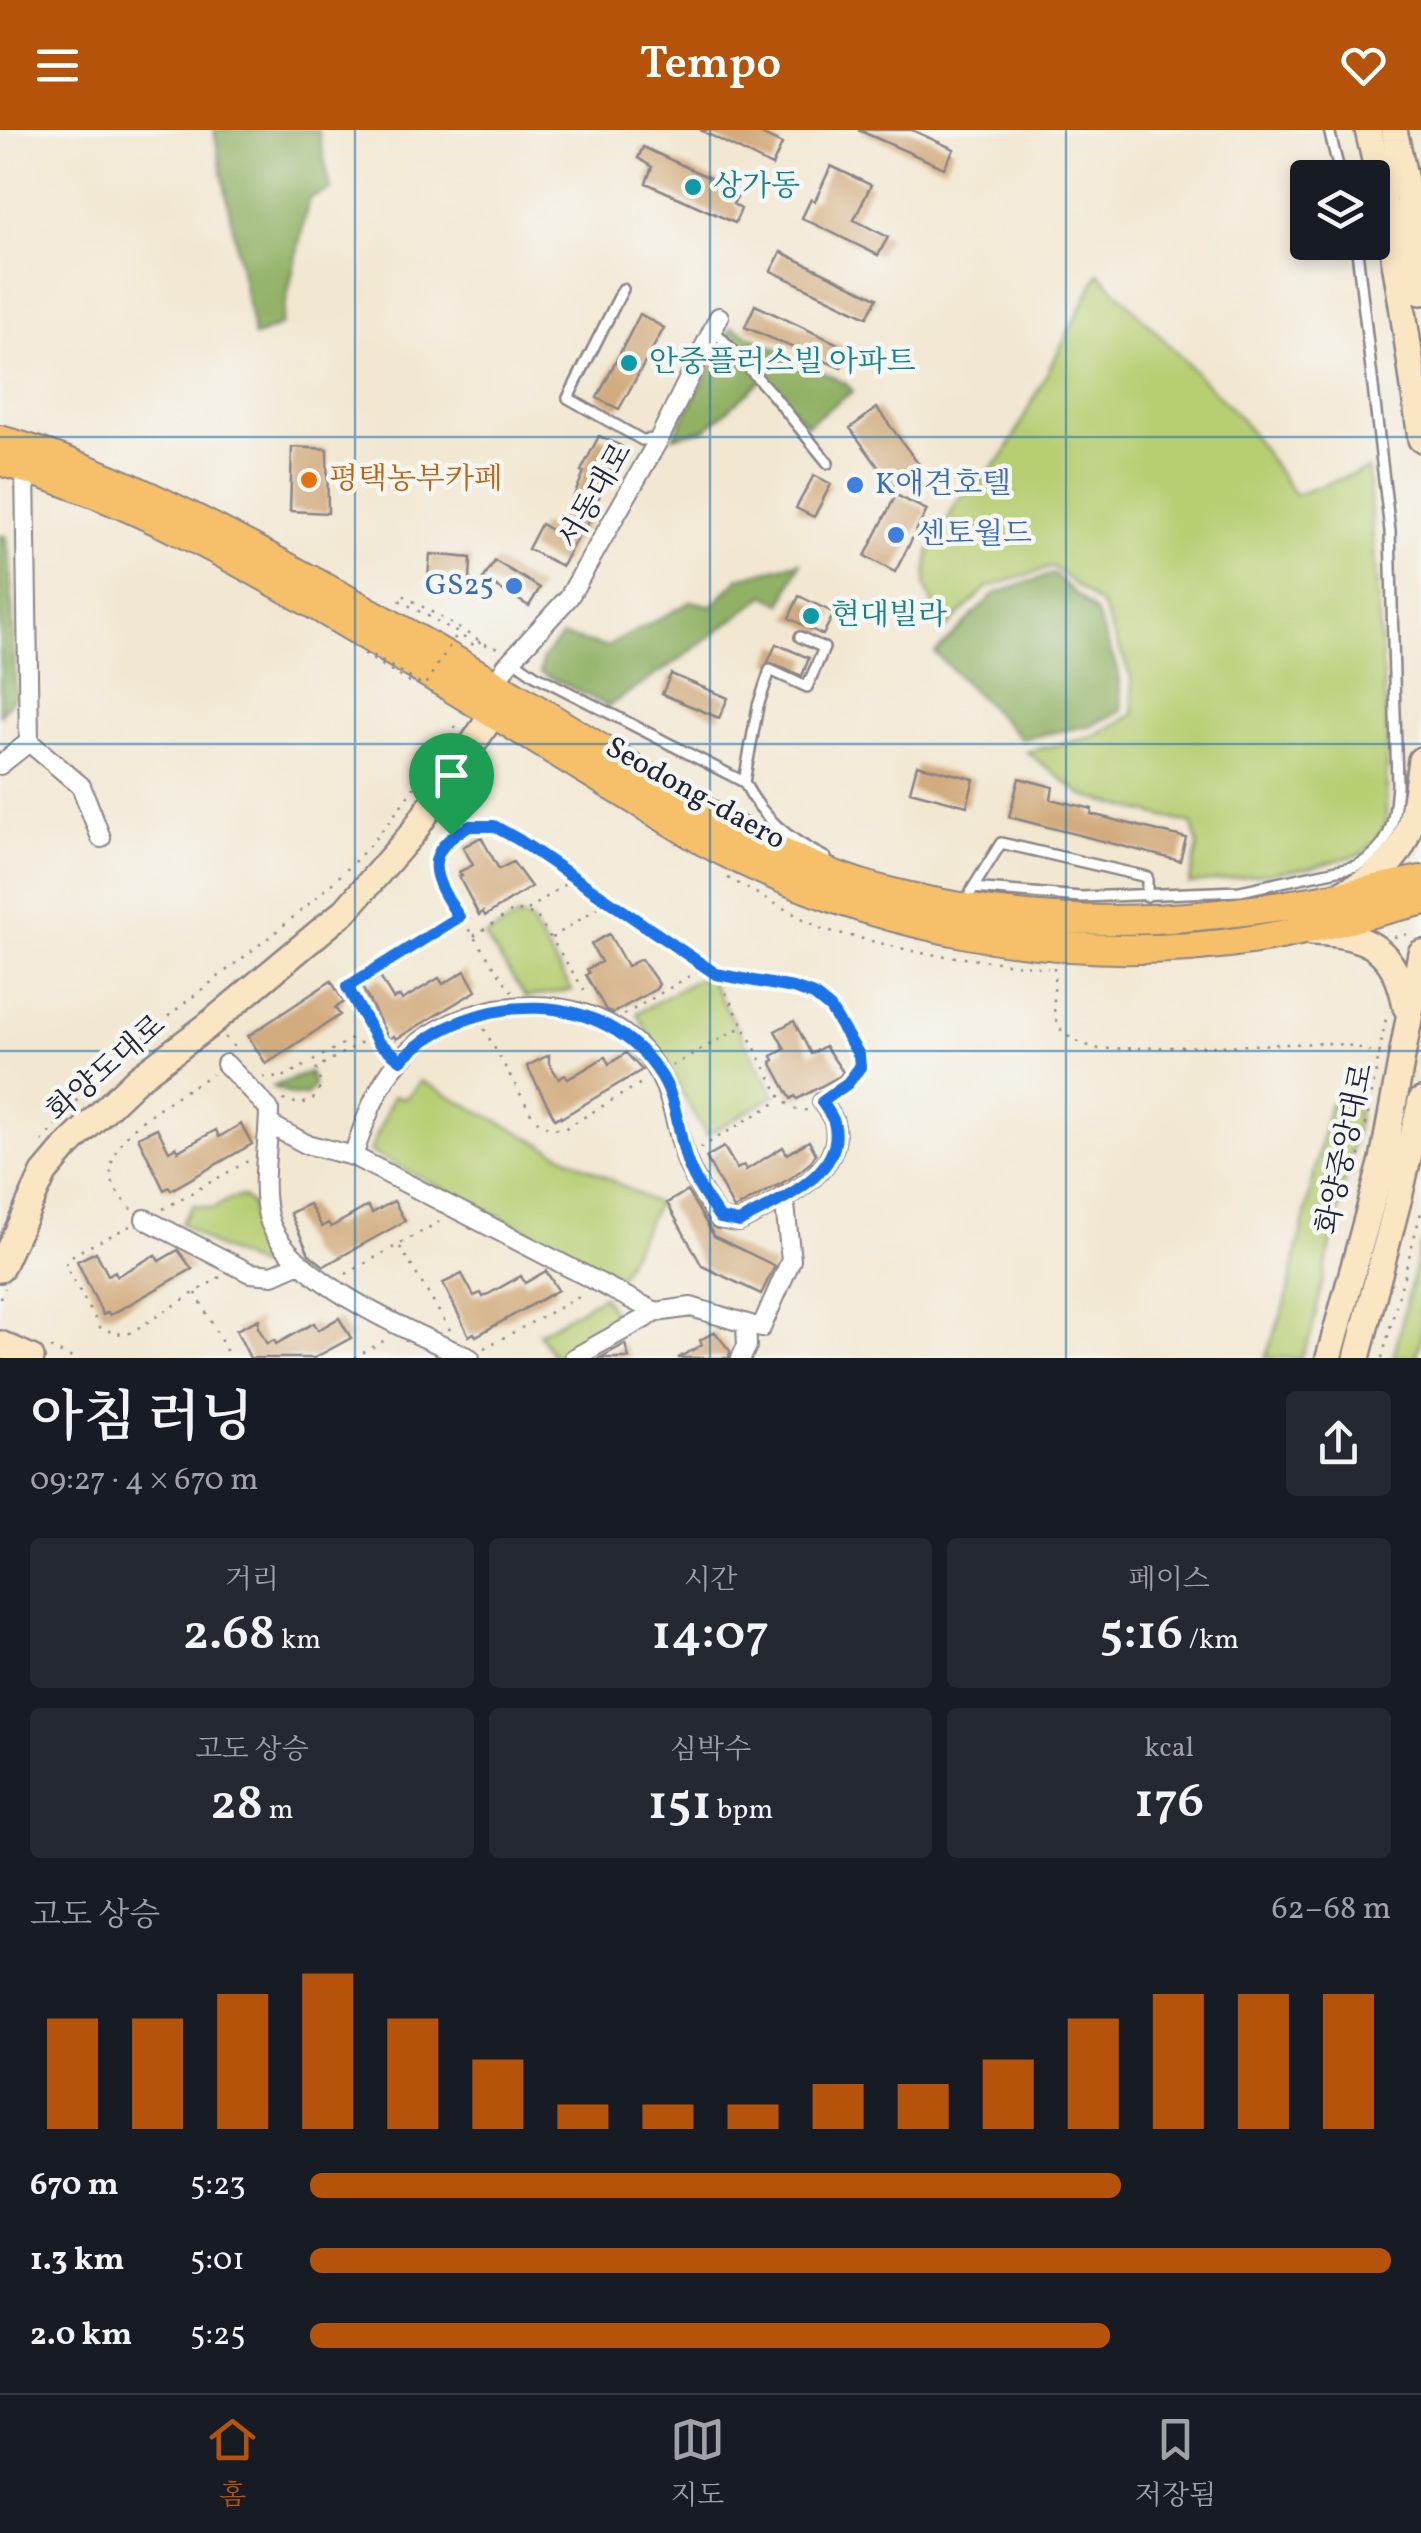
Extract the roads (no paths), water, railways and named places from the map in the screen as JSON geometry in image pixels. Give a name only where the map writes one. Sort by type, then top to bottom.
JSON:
[{"type":"main road","points":[[1368,130],[1397,199],[1421,292]]},
{"type":"main road","points":[[1394,130],[1397,199],[1421,439]]},
{"type":"main road","name":"Seodong-daero","points":[[0,440],[138,490],[209,524],[433,646],[489,701],[705,842],[752,867],[865,910],[1053,946],[1102,950],[1240,942],[1421,901]]},
{"type":"main road","name":"Seodong-daero","points":[[12,465],[96,494],[182,532],[489,701],[745,834],[808,865],[890,892],[968,898],[1053,920],[1149,921],[1229,915],[1421,880]]},
{"type":"main road","points":[[207,1025],[376,859],[489,701]]},
{"type":"main road","points":[[1330,898],[1357,886],[1399,853],[1402,827],[1421,760]]},
{"type":"main road","points":[[1297,932],[1342,934],[1377,948],[1396,970],[1398,1010]]},
{"type":"main road","name":"화양중앙대로","points":[[1329,1358],[1382,1160],[1389,1058],[1398,1010],[1421,953]]},
{"type":"main road","name":"화양도대로","points":[[0,1243],[34,1166],[76,1116],[126,1067],[207,1025]]},
{"type":"main road","name":"화양도대로","points":[[4,1275],[44,1173],[66,1146],[138,1078],[207,1025]]},
{"type":"main road","name":"화양중앙대로","points":[[1357,1358],[1421,1101]]},
{"type":"main road","points":[[0,1344],[31,1358]]},
{"type":"street","name":"서동대로","points":[[489,701],[509,652],[569,597],[659,440],[716,324]]},
{"type":"street","points":[[12,465],[29,742],[82,786],[101,838]]},
{"type":"street","points":[[0,766],[29,742]]},
{"type":"street","points":[[353,1156],[383,1083],[401,1060],[437,1032],[476,1015],[521,1006],[552,1007],[588,1016],[640,1047],[667,1069],[693,1176],[726,1222],[739,1222],[820,1175],[834,1147],[834,1122],[822,1102]]},
{"type":"street","points":[[235,1061],[256,1096],[269,1109],[268,1220],[276,1234],[300,1263],[327,1285],[468,1357]]},
{"type":"street","points":[[269,1124],[306,1144],[353,1156],[656,1312]]},
{"type":"street","points":[[574,1358],[656,1312],[691,1307],[760,1328],[791,1260],[784,1196]]},
{"type":"street","points":[[145,1219],[234,1268],[261,1276],[274,1276],[300,1263]]},
{"type":"street","points":[[741,1358],[746,1346],[746,1325]]},
{"type":"lane","points":[[1330,130],[1337,160]]},
{"type":"lane","points":[[968,898],[1240,891],[1356,866],[1379,851],[1402,827],[1397,785],[1390,532],[1358,260]]},
{"type":"lane","points":[[624,289],[568,398],[642,440],[659,440]]},
{"type":"lane","points":[[716,324],[828,463]]},
{"type":"lane","points":[[744,782],[758,706],[770,670],[806,688],[824,648],[800,637]]},
{"type":"lane","points":[[509,652],[536,675],[744,782],[758,809],[776,826],[809,849],[890,892]]},
{"type":"lane","points":[[968,898],[1001,843],[1147,877],[1147,896]]},
{"type":"place","name":"상가동","points":[[693,187]]},
{"type":"place","name":"안중플러스빌 아파트","points":[[629,363]]},
{"type":"place","name":"평택농부카페","points":[[309,480]]},
{"type":"place","name":"K애견호텔","points":[[855,485]]},
{"type":"place","name":"센토월드","points":[[896,535]]},
{"type":"place","name":"GS25","points":[[514,586]]},
{"type":"place","name":"현대빌라","points":[[811,616]]}]
